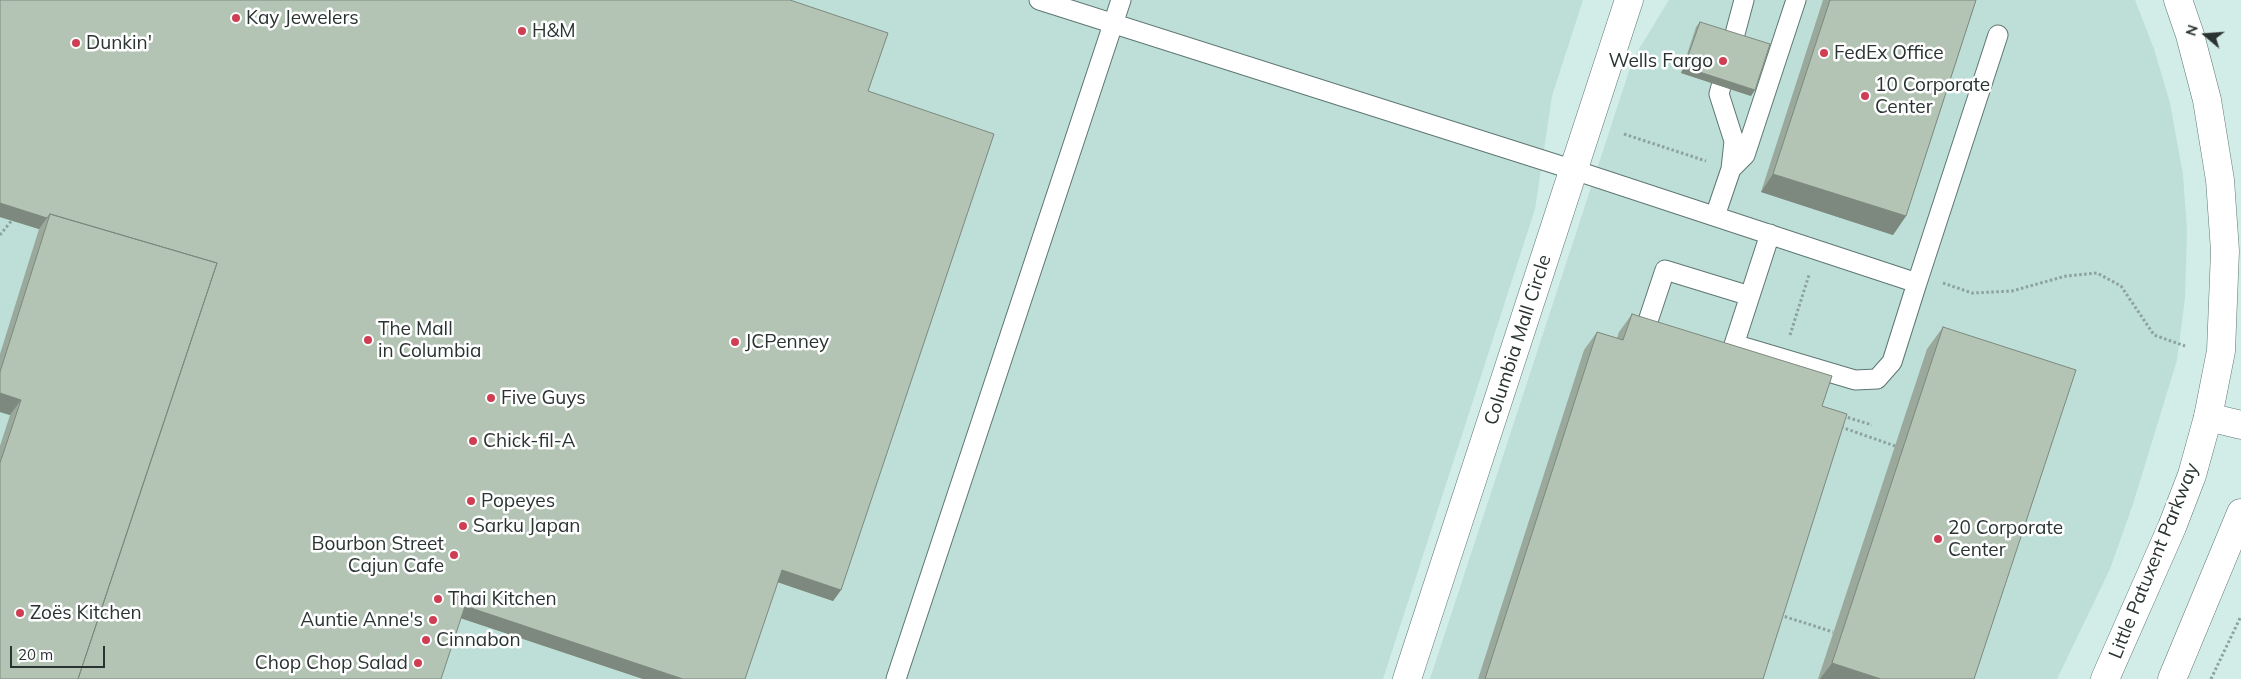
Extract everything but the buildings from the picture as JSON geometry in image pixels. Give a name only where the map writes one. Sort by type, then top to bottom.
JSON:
[{"type":"main road","name":"Columbia Mall Circle","points":[[1407,679],[1629,0]]},
{"type":"main road","name":"Little Patuxent Parkway","points":[[2105,679],[2172,527],[2192,474],[2208,417],[2221,351],[2225,251],[2220,180],[2206,100],[2190,35],[2178,0]]},
{"type":"main road","points":[[2208,417],[2241,425]]},
{"type":"main road","points":[[2172,679],[2241,513]]},
{"type":"lane","points":[[1039,0],[1187,45],[1917,283]]},
{"type":"lane","points":[[896,679],[1121,0]]},
{"type":"lane","points":[[1716,216],[1722,166],[1734,141],[1719,94],[1744,0]]},
{"type":"lane","points":[[1722,166],[1746,154],[1796,0]]},
{"type":"lane","points":[[1734,344],[1855,380],[1877,379],[1892,362],[1998,35]]},
{"type":"lane","points":[[1727,365],[1770,234]]},
{"type":"lane","points":[[1642,339],[1665,270],[1750,296]]},
{"type":"path","points":[[1624,134],[1722,166]]},
{"type":"path","points":[[0,235],[12,220]]},
{"type":"path","points":[[1788,341],[1810,272]]},
{"type":"path","points":[[1917,283],[1937,280],[1972,293],[2004,292],[2066,276],[2097,273],[2121,286],[2154,335],[2185,346]]},
{"type":"path","points":[[1835,414],[1872,425]]},
{"type":"path","points":[[1831,424],[1894,446]]},
{"type":"path","points":[[1777,614],[1833,632]]},
{"type":"path","points":[[2210,679],[2241,616]]},
{"type":"shaded area","points":[[0,0],[1583,0],[1552,96],[1535,209],[1383,679],[0,679]]},
{"type":"shaded area","points":[[1669,0],[2135,0],[2154,49],[2170,103],[2183,175],[2187,230],[2185,298],[2177,360],[2133,504],[2110,569],[2057,679],[1430,679],[1633,59]]},
{"type":"place","name":"Kay Jewelers","points":[[236,18]]},
{"type":"place","name":"H&M","points":[[522,31]]},
{"type":"place","name":"Dunkin'","points":[[76,43]]},
{"type":"place","name":"FedEx Office","points":[[1824,53]]},
{"type":"place","name":"Wells Fargo","points":[[1723,61]]},
{"type":"place","name":"10 Corporate Center","points":[[1865,96]]},
{"type":"place","name":"The Mall in Columbia","points":[[368,340]]},
{"type":"place","name":"JCPenney","points":[[735,342]]},
{"type":"place","name":"Five Guys","points":[[491,398]]},
{"type":"place","name":"Chick-fil-A","points":[[473,441]]},
{"type":"place","name":"Popeyes","points":[[471,501]]},
{"type":"place","name":"Sarku Japan","points":[[463,526]]},
{"type":"place","name":"20 Corporate Center","points":[[1938,539]]},
{"type":"place","name":"Bourbon Street Cajun Cafe","points":[[454,555]]},
{"type":"place","name":"Thai Kitchen","points":[[438,599]]},
{"type":"place","name":"Zoës Kitchen","points":[[20,613]]},
{"type":"place","name":"Auntie Anne's","points":[[433,620]]},
{"type":"place","name":"Cinnabon","points":[[426,640]]},
{"type":"place","name":"Chop Chop Salad","points":[[418,663]]}]
